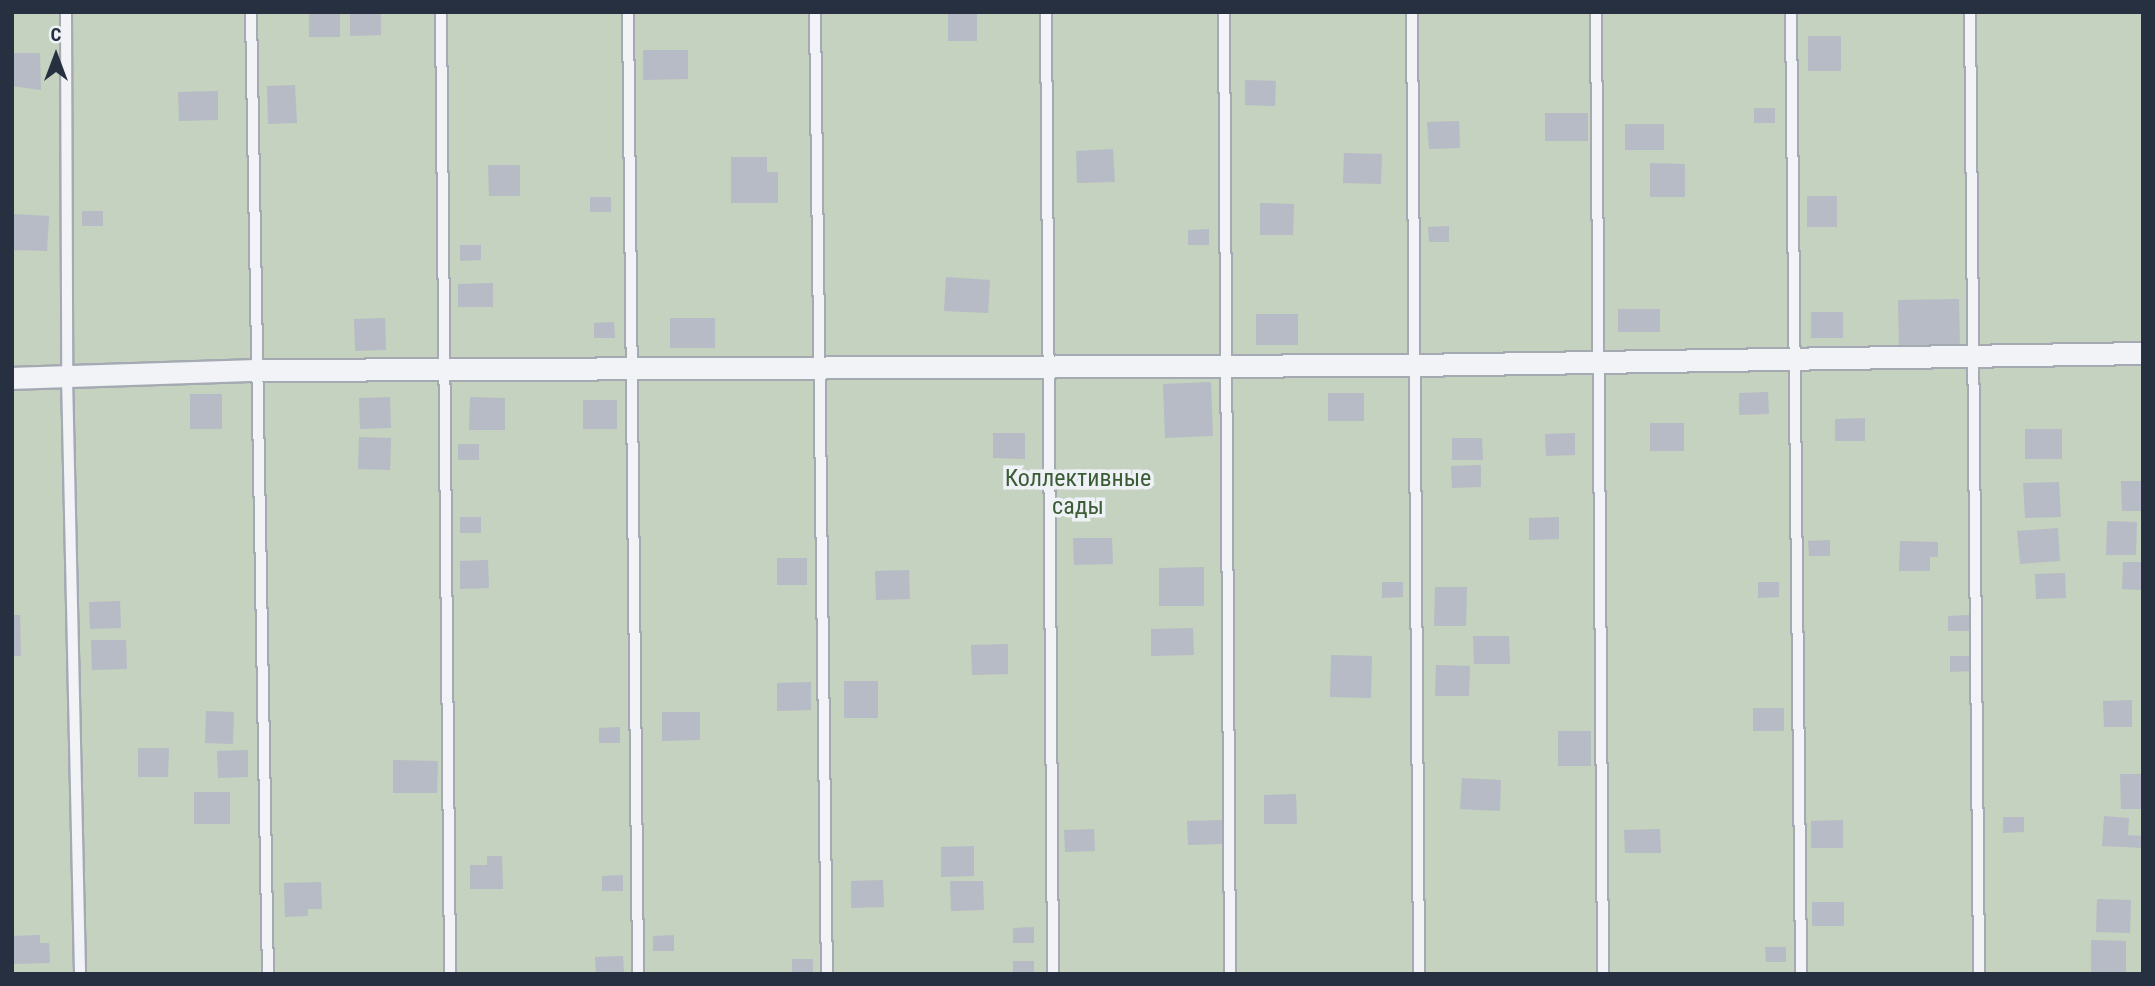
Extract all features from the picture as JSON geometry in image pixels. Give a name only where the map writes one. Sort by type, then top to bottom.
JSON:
[{"type":"street","points":[[12,378],[254,370],[1413,365],[1793,361],[2143,353]]},
{"type":"lane","points":[[66,12],[67,376],[80,974]]},
{"type":"lane","points":[[251,12],[254,370],[268,974]]},
{"type":"lane","points":[[441,12],[450,974]]},
{"type":"lane","points":[[628,12],[638,974]]},
{"type":"lane","points":[[815,12],[827,974]]},
{"type":"lane","points":[[1046,12],[1053,974]]},
{"type":"lane","points":[[1224,12],[1230,974]]},
{"type":"lane","points":[[1412,12],[1419,974]]},
{"type":"lane","points":[[1596,12],[1596,363],[1603,974]]},
{"type":"lane","points":[[1791,12],[1801,974]]},
{"type":"lane","points":[[1970,12],[1970,357],[1979,974]]},
{"type":"green space","name":"Коллективные сады","points":[[12,12],[2143,12],[2143,974],[12,974]]},
{"type":"building","points":[[309,12],[340,12],[340,37],[309,37]]},
{"type":"building","points":[[350,12],[381,12],[381,35],[350,36]]},
{"type":"building","points":[[948,12],[977,12],[977,41],[948,41]]},
{"type":"building","points":[[1808,36],[1841,36],[1841,71],[1808,71]]},
{"type":"building","points":[[643,50],[688,50],[688,79],[643,80]]},
{"type":"building","points":[[12,53],[40,53],[41,90],[12,86]]},
{"type":"building","points":[[1245,80],[1276,81],[1275,106],[1245,105]]},
{"type":"building","points":[[295,85],[297,123],[268,124],[267,86]]},
{"type":"building","points":[[218,91],[218,120],[179,121],[178,92]]},
{"type":"building","points":[[1754,108],[1775,108],[1775,123],[1754,123]]},
{"type":"building","points":[[1545,113],[1588,113],[1588,141],[1545,141]]},
{"type":"building","points":[[1459,121],[1460,148],[1429,149],[1427,122]]},
{"type":"building","points":[[1625,124],[1664,124],[1664,150],[1625,150]]},
{"type":"building","points":[[1113,149],[1115,182],[1077,183],[1076,151]]},
{"type":"building","points":[[1344,153],[1382,154],[1381,184],[1343,183]]},
{"type":"building","points":[[731,157],[767,157],[767,172],[778,172],[778,203],[731,203]]},
{"type":"building","points":[[1650,163],[1685,164],[1685,197],[1650,197]]},
{"type":"building","points":[[488,165],[520,165],[520,196],[489,196]]},
{"type":"building","points":[[1807,196],[1837,196],[1837,227],[1807,227]]},
{"type":"building","points":[[590,197],[611,197],[611,212],[590,212]]},
{"type":"building","points":[[1260,203],[1294,204],[1293,235],[1260,235]]},
{"type":"building","points":[[82,211],[103,211],[103,226],[82,226]]},
{"type":"building","points":[[14,214],[49,216],[47,251],[12,250]]},
{"type":"building","points":[[1449,226],[1449,242],[1429,242],[1428,227]]},
{"type":"building","points":[[1209,229],[1209,245],[1188,245],[1188,230]]},
{"type":"building","points":[[460,245],[481,245],[481,260],[460,261]]},
{"type":"building","points":[[946,277],[990,280],[988,313],[944,311]]},
{"type":"building","points":[[493,283],[493,307],[458,307],[458,284]]},
{"type":"building","points":[[1959,299],[1960,349],[1899,350],[1898,300]]},
{"type":"building","points":[[1618,309],[1660,309],[1660,332],[1618,332]]},
{"type":"building","points":[[1811,312],[1843,312],[1843,338],[1811,338]]},
{"type":"building","points":[[1256,314],[1298,314],[1298,345],[1256,345]]},
{"type":"building","points":[[385,318],[386,350],[355,351],[354,319]]},
{"type":"building","points":[[670,318],[715,318],[715,348],[670,348]]},
{"type":"building","points":[[614,322],[615,338],[594,338],[594,323]]},
{"type":"building","points":[[1211,382],[1213,436],[1165,438],[1163,384]]},
{"type":"building","points":[[1768,392],[1769,414],[1739,415],[1739,393]]},
{"type":"building","points":[[1328,393],[1364,393],[1364,421],[1328,421]]},
{"type":"building","points":[[190,394],[222,394],[222,429],[190,429]]},
{"type":"building","points":[[390,397],[391,428],[360,429],[359,398]]},
{"type":"building","points":[[470,397],[505,398],[505,430],[469,430]]},
{"type":"building","points":[[583,400],[617,400],[617,429],[583,429]]},
{"type":"building","points":[[1865,418],[1865,441],[1835,441],[1835,419]]},
{"type":"building","points":[[1650,423],[1684,423],[1684,451],[1650,451]]},
{"type":"building","points":[[2025,429],[2062,429],[2062,459],[2025,459]]},
{"type":"building","points":[[993,433],[1025,433],[1025,459],[993,458]]},
{"type":"building","points":[[1575,433],[1575,455],[1546,456],[1545,434]]},
{"type":"building","points":[[359,437],[391,438],[390,470],[358,469]]},
{"type":"building","points":[[1452,438],[1482,438],[1483,460],[1452,460]]},
{"type":"building","points":[[458,444],[479,444],[479,460],[458,460]]},
{"type":"building","points":[[1481,465],[1481,487],[1452,488],[1451,466]]},
{"type":"building","points":[[2121,481],[2143,481],[2143,511],[2122,511]]},
{"type":"building","points":[[2059,482],[2061,517],[2025,518],[2023,483]]},
{"type":"building","points":[[460,517],[481,517],[481,533],[460,533]]},
{"type":"building","points":[[1559,517],[1559,539],[1529,540],[1529,518]]},
{"type":"building","points":[[2107,521],[2137,522],[2136,555],[2106,555]]},
{"type":"building","points":[[2058,528],[2060,561],[2020,564],[2017,531]]},
{"type":"building","points":[[1073,538],[1112,538],[1113,564],[1074,565]]},
{"type":"building","points":[[1830,540],[1830,556],[1809,556],[1808,541]]},
{"type":"building","points":[[1900,541],[1938,542],[1938,557],[1930,557],[1930,571],[1899,571]]},
{"type":"building","points":[[777,558],[807,558],[807,585],[777,585]]},
{"type":"building","points":[[488,560],[489,588],[460,589],[460,561]]},
{"type":"building","points":[[2123,562],[2143,562],[2143,590],[2122,589]]},
{"type":"building","points":[[1204,567],[1204,606],[1159,606],[1159,568]]},
{"type":"building","points":[[909,570],[910,599],[876,600],[875,571]]},
{"type":"building","points":[[2065,573],[2066,598],[2036,599],[2035,574]]},
{"type":"building","points":[[1382,582],[1403,582],[1403,597],[1382,598]]},
{"type":"building","points":[[1758,582],[1779,582],[1779,597],[1758,598]]},
{"type":"building","points":[[1435,587],[1467,587],[1466,626],[1434,626]]},
{"type":"building","points":[[120,601],[121,628],[90,629],[89,602]]},
{"type":"building","points":[[12,615],[20,615],[21,656],[12,656]]},
{"type":"building","points":[[1969,615],[1969,631],[1948,631],[1948,616]]},
{"type":"building","points":[[1193,628],[1194,655],[1151,656],[1151,629]]},
{"type":"building","points":[[1473,636],[1509,636],[1510,664],[1474,664]]},
{"type":"building","points":[[91,640],[126,640],[127,669],[92,670]]},
{"type":"building","points":[[1008,644],[1008,674],[972,675],[971,645]]},
{"type":"building","points":[[1331,655],[1372,656],[1371,698],[1330,697]]},
{"type":"building","points":[[1950,656],[1970,656],[1971,671],[1950,672]]},
{"type":"building","points":[[1436,665],[1470,666],[1469,696],[1435,696]]},
{"type":"building","points":[[844,681],[878,681],[878,718],[844,718]]},
{"type":"building","points":[[811,682],[811,710],[777,711],[777,683]]},
{"type":"building","points":[[2132,700],[2132,727],[2104,727],[2103,701]]},
{"type":"building","points":[[1753,708],[1784,708],[1784,731],[1753,731]]},
{"type":"building","points":[[206,711],[234,712],[233,744],[205,743]]},
{"type":"building","points":[[662,712],[700,712],[700,740],[662,741]]},
{"type":"building","points":[[620,727],[620,743],[599,743],[599,728]]},
{"type":"building","points":[[1558,731],[1591,731],[1591,766],[1558,766]]},
{"type":"building","points":[[138,748],[169,748],[168,777],[138,777]]},
{"type":"building","points":[[248,750],[248,777],[218,778],[217,751]]},
{"type":"building","points":[[393,760],[438,761],[437,793],[393,793]]},
{"type":"building","points":[[2120,774],[2143,774],[2143,809],[2121,809]]},
{"type":"building","points":[[1462,778],[1501,780],[1500,811],[1460,809]]},
{"type":"building","points":[[194,792],[230,792],[230,824],[194,824]]},
{"type":"building","points":[[1296,794],[1297,824],[1264,824],[1264,795]]},
{"type":"building","points":[[2104,816],[2129,818],[2128,835],[2143,836],[2143,848],[2102,846]]},
{"type":"building","points":[[2003,817],[2024,817],[2024,832],[2003,833]]},
{"type":"building","points":[[1222,820],[1223,844],[1188,845],[1187,821]]},
{"type":"building","points":[[1843,820],[1843,848],[1811,848],[1811,821]]},
{"type":"building","points":[[1094,829],[1095,851],[1065,852],[1064,830]]},
{"type":"building","points":[[1660,829],[1661,853],[1625,853],[1624,830]]},
{"type":"building","points":[[974,846],[974,876],[941,877],[941,847]]},
{"type":"building","points":[[487,856],[502,856],[503,889],[470,889],[470,865],[487,865]]},
{"type":"building","points":[[623,875],[623,891],[602,891],[602,876]]},
{"type":"building","points":[[883,880],[884,907],[851,908],[851,881]]},
{"type":"building","points":[[950,881],[983,881],[984,910],[951,911]]},
{"type":"building","points":[[321,882],[322,909],[308,909],[308,916],[285,917],[284,883]]},
{"type":"building","points":[[2097,899],[2131,900],[2130,933],[2096,932]]},
{"type":"building","points":[[1812,902],[1844,902],[1844,926],[1812,926]]},
{"type":"building","points":[[1034,927],[1034,943],[1013,943],[1013,928]]},
{"type":"building","points":[[40,935],[40,943],[49,943],[50,963],[12,964],[12,936]]},
{"type":"building","points":[[674,935],[674,951],[653,951],[653,936]]},
{"type":"building","points":[[2091,940],[2126,941],[2126,974],[2091,974]]},
{"type":"building","points":[[1765,947],[1786,947],[1786,962],[1766,962]]},
{"type":"building","points":[[623,956],[624,974],[596,974],[595,957]]},
{"type":"building","points":[[792,959],[813,959],[813,974],[792,974]]},
{"type":"building","points":[[1013,961],[1034,961],[1034,974],[1013,974]]}]
